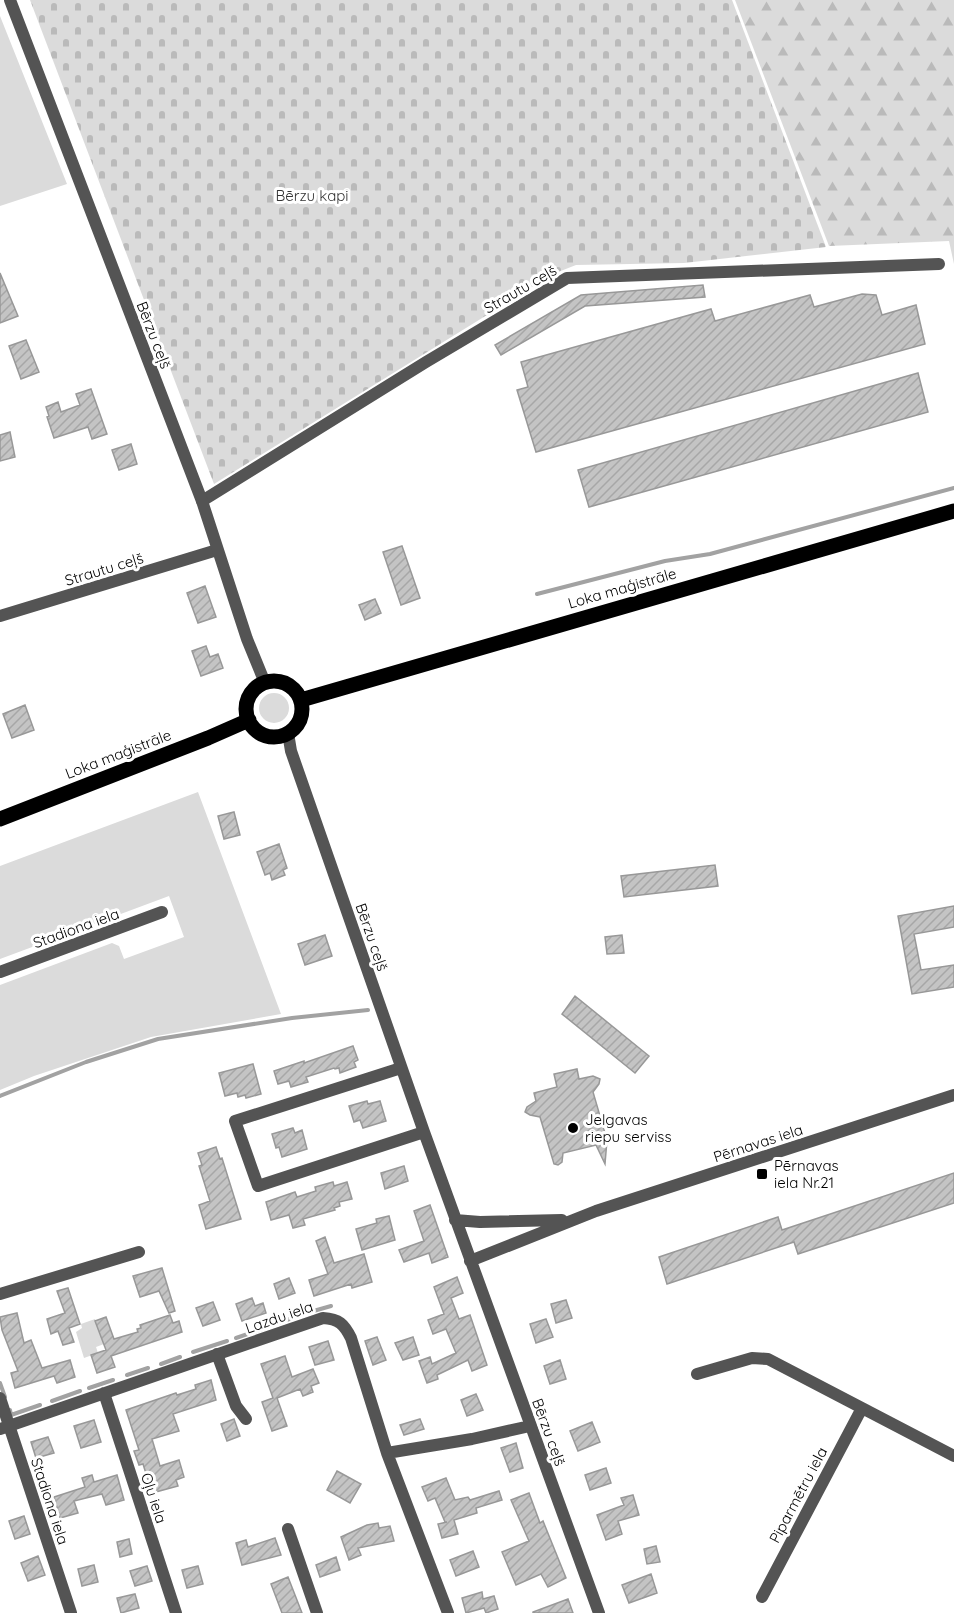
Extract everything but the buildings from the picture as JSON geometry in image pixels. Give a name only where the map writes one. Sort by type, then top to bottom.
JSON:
[{"type":"main road","name":"Loka maģistrāle","points":[[301,700],[954,511]]},
{"type":"main road","points":[[274,681],[291,686],[301,700],[300,719],[288,734],[270,736],[261,734],[249,720],[247,711],[251,694],[265,682],[274,681]]},
{"type":"main road","name":"Loka maģistrāle","points":[[0,819],[249,720]]},
{"type":"street","name":"Bērzu ceļš","points":[[10,0],[202,501],[246,639],[265,682]]},
{"type":"street","name":"Strautu ceļš","points":[[202,501],[426,362],[567,278],[939,264]]},
{"type":"street","name":"Strautu ceļš","points":[[0,616],[217,550]]},
{"type":"street","name":"Bērzu ceļš","points":[[288,734],[291,751],[401,1068],[599,1613]]},
{"type":"street","name":"Stadiona iela","points":[[0,972],[162,912]]},
{"type":"street","points":[[401,1068],[235,1121],[258,1186],[424,1132]]},
{"type":"street","name":"Pērnavas iela","points":[[570,1220],[954,1095]]},
{"type":"street","points":[[455,1220],[480,1222],[570,1220]]},
{"type":"street","points":[[470,1261],[570,1220]]},
{"type":"street","points":[[0,1294],[139,1252]]},
{"type":"street","name":"Lazdu iela","points":[[4,1428],[323,1318],[336,1318],[345,1326],[351,1338],[387,1453],[448,1613]]},
{"type":"street","points":[[217,1354],[236,1407],[246,1419]]},
{"type":"street","points":[[697,1374],[752,1358],[768,1359],[954,1456]]},
{"type":"street","name":"Oļu iela","points":[[104,1393],[176,1613]]},
{"type":"street","name":"Stadiona iela","points":[[0,1398],[4,1428],[71,1613]]},
{"type":"street","name":"Piparmētru iela","points":[[762,1597],[862,1408]]},
{"type":"street","points":[[387,1453],[472,1439],[530,1426]]},
{"type":"street","points":[[288,1529],[317,1613]]},
{"type":"green space","name":"Bērzu kapi","points":[[30,0],[732,0],[826,247],[684,263],[576,265],[553,274],[214,484]]},
{"type":"green space","points":[[735,0],[954,0],[954,264],[949,241],[829,246]]},
{"type":"green space","points":[[0,16],[67,184],[0,206]]},
{"type":"green space","points":[[274,693],[285,697],[289,708],[285,719],[274,723],[263,719],[259,708],[263,697]]},
{"type":"green space","points":[[198,792],[281,1014],[151,1037],[34,1076],[0,1090],[0,985],[112,943],[119,946],[124,959],[184,937],[169,896],[0,959],[0,866]]},
{"type":"green space","points":[[95,1319],[104,1344],[96,1347],[98,1353],[84,1358],[76,1332],[82,1328],[81,1324]]},
{"type":"waterway","points":[[537,594],[665,561],[710,554],[954,488]]},
{"type":"waterway","points":[[0,1096],[86,1062],[158,1039],[292,1018],[368,1010]]},
{"type":"waterway","points":[[310,1312],[331,1306]]},
{"type":"waterway","points":[[272,1325],[298,1316]]},
{"type":"waterway","points":[[236,1338],[262,1329]]},
{"type":"waterway","points":[[193,1352],[227,1341]]},
{"type":"waterway","points":[[161,1364],[180,1357]]},
{"type":"waterway","points":[[127,1375],[148,1368]]},
{"type":"waterway","points":[[89,1388],[113,1380]]},
{"type":"waterway","points":[[0,1383],[5,1397]]},
{"type":"waterway","points":[[52,1401],[80,1391]]},
{"type":"waterway","points":[[10,1410],[11,1415],[40,1405]]},
{"type":"place","name":"Jelgavas riepu serviss","points":[[573,1128]]},
{"type":"place","name":"Pērnavas iela Nr.21","points":[[762,1174]]}]
